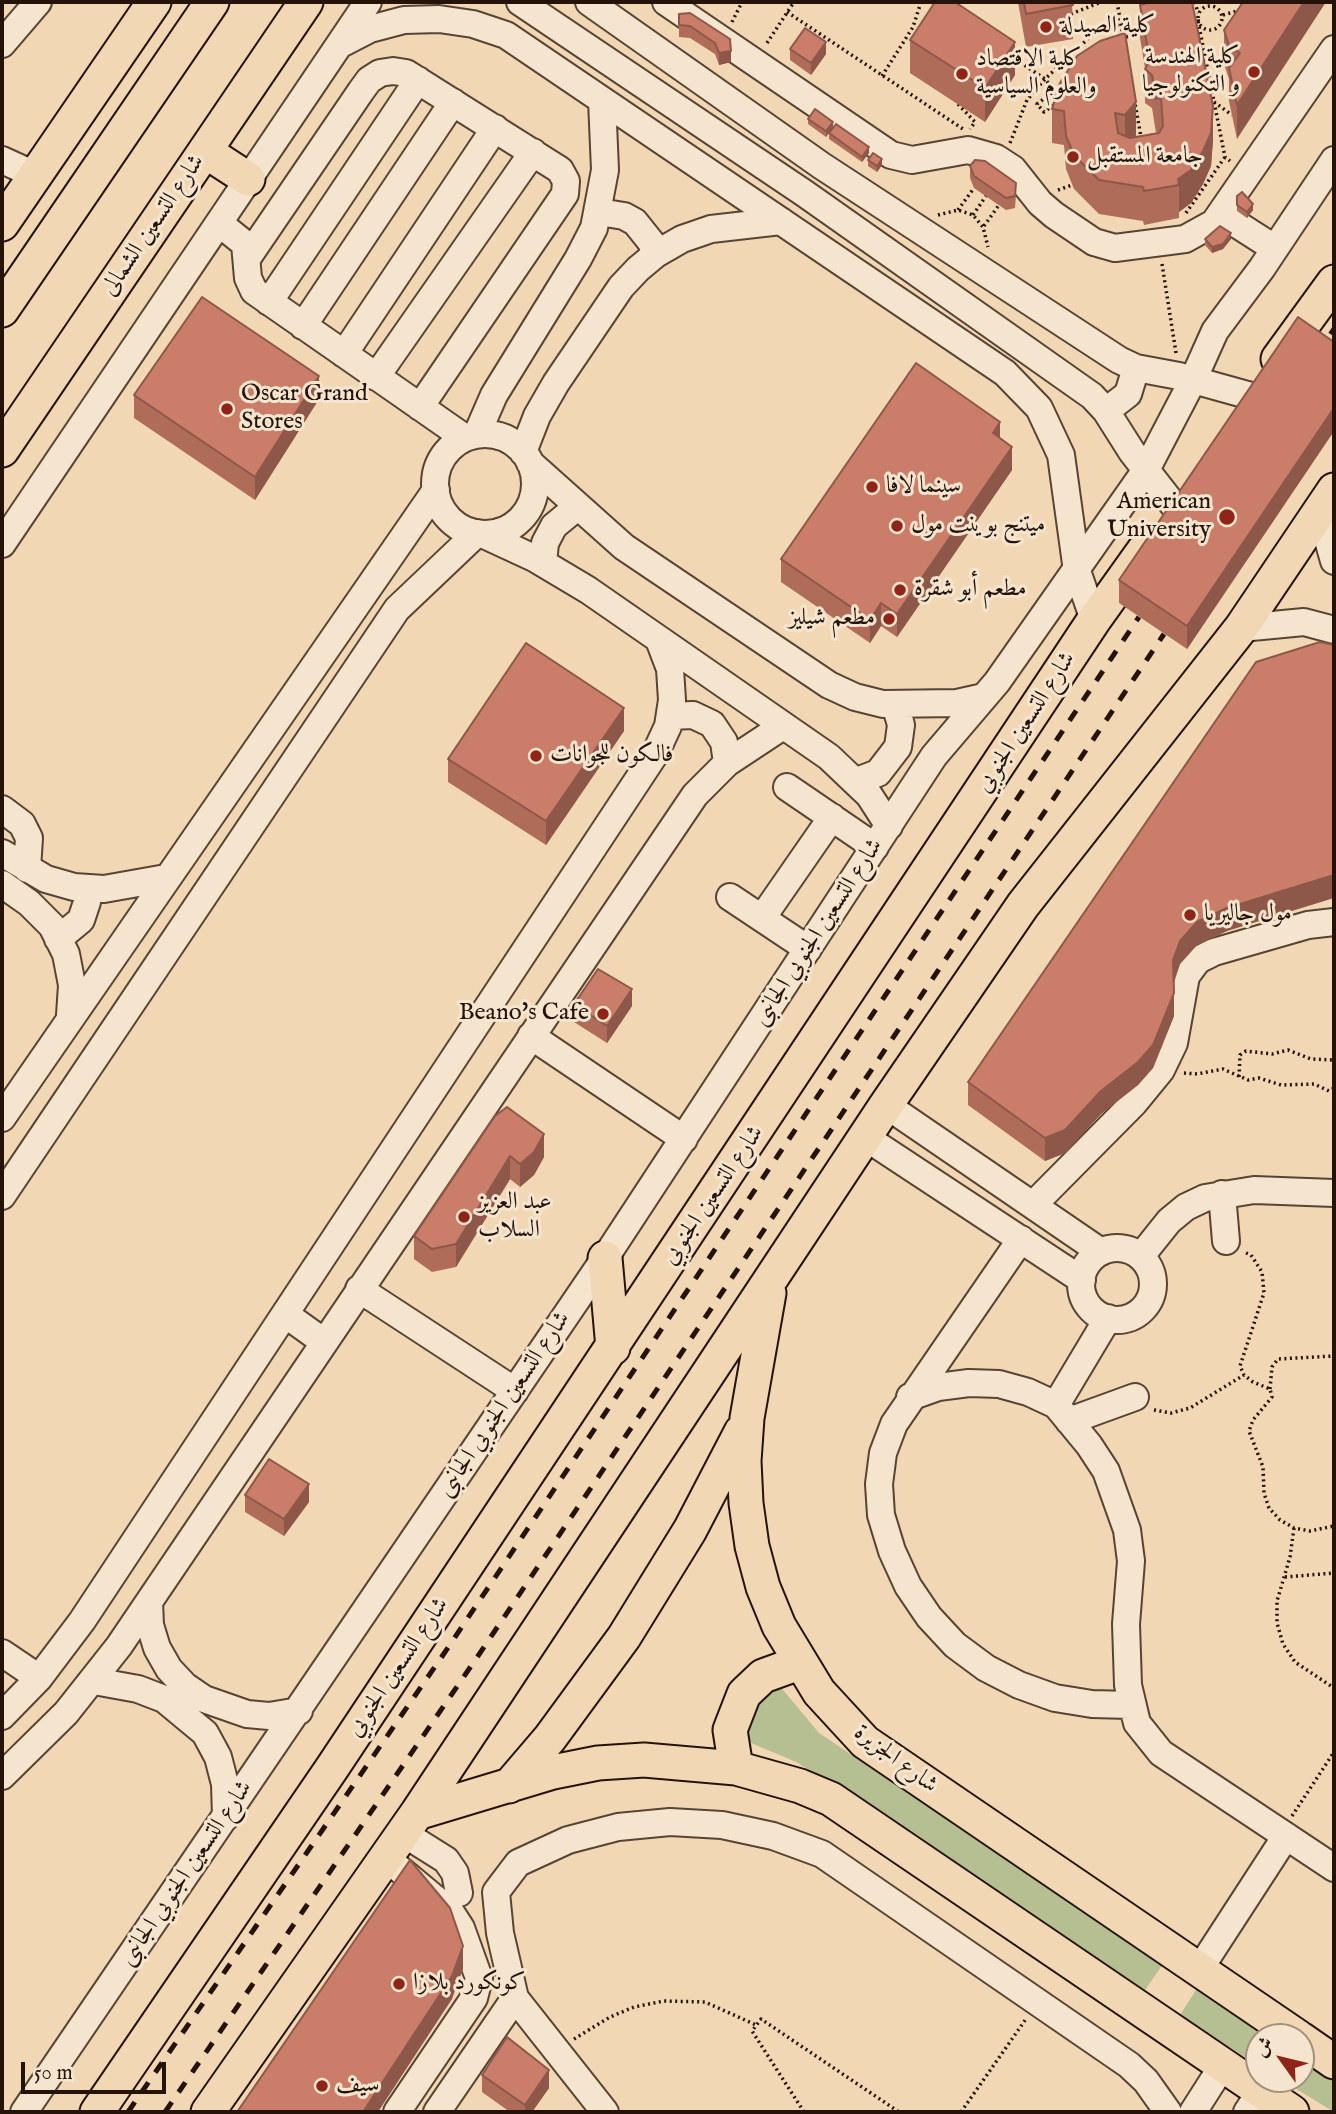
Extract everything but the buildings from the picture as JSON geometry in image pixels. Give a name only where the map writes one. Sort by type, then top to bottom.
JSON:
[{"type":"main road","points":[[2,224],[154,2]]},
{"type":"main road","points":[[2,310],[212,2]]},
{"type":"main road","name":"شارع التسعين الشمالى","points":[[2,450],[306,2]]},
{"type":"main road","points":[[72,122],[111,149]]},
{"type":"main road","points":[[205,151],[248,179]]},
{"type":"main road","points":[[1244,407],[1334,282]]},
{"type":"main road","name":"شارع التسعين الجنوبي","points":[[97,2112],[613,1348],[1094,620],[1183,496]]},
{"type":"main road","points":[[208,2112],[402,1834],[886,1105],[1030,895],[1241,628],[1327,501]]},
{"type":"main road","points":[[605,1258],[613,1348]]},
{"type":"main road","name":"شارع الجزيرة","points":[[771,1282],[747,1418],[744,1461],[752,1546],[775,1616],[799,1663],[841,1718],[865,1742],[1277,2023]]},
{"type":"main road","points":[[509,1786],[588,1688],[638,1616],[690,1530],[747,1418]]},
{"type":"main road","points":[[736,1768],[730,1730],[744,1694],[763,1676],[799,1663]]},
{"type":"main road","points":[[402,1834],[509,1786],[553,1772],[633,1760],[690,1761],[736,1768],[800,1786],[831,1799],[1223,2066],[1254,2102],[1292,2112]]},
{"type":"main road","name":"شارع الجزيرة","points":[[1315,2049],[1334,2062]]},
{"type":"street","points":[[2,44],[38,2]]},
{"type":"street","points":[[2,544],[368,2]]},
{"type":"street","points":[[520,2],[1045,360],[1106,411],[1146,470],[1183,496]]},
{"type":"street","points":[[589,2],[822,166],[1108,353],[1136,368],[1193,380],[1244,407]]},
{"type":"street","points":[[666,2],[709,40],[755,62],[898,158],[912,160],[968,150],[1000,159],[1020,176],[1047,210],[1094,242],[1115,248],[1185,239],[1205,230],[1221,214],[1334,49]]},
{"type":"street","points":[[339,45],[370,29],[404,20],[439,19],[473,24],[506,36],[1023,388],[1040,408],[1061,455],[1077,571],[1094,620]]},
{"type":"street","points":[[688,71],[709,40]]},
{"type":"street","points":[[248,257],[369,80],[393,71],[418,80],[533,152],[564,175],[565,194],[420,407]]},
{"type":"street","points":[[269,302],[418,80]]},
{"type":"street","points":[[471,436],[587,244],[599,212],[605,170],[602,100]]},
{"type":"street","points":[[303,326],[453,102]]},
{"type":"street","points":[[344,354],[495,128]]},
{"type":"street","points":[[376,377],[533,152]]},
{"type":"street","points":[[2,160],[35,175]]},
{"type":"street","name":"شارع التسعين الجنوبي الجانبى","points":[[24,2112],[299,1712],[605,1258],[934,755],[984,697],[1077,571],[1146,470],[1215,331],[1334,160]]},
{"type":"street","points":[[599,212],[624,216],[635,222],[651,242],[656,254]]},
{"type":"street","points":[[1221,214],[1274,248]]},
{"type":"street","points":[[2,1196],[397,609],[479,533],[506,528],[526,512],[534,488],[526,457],[537,416],[621,287],[656,254],[682,239],[711,229],[780,221]]},
{"type":"street","points":[[219,223],[241,238],[248,257],[250,285],[269,302],[420,407],[471,436]]},
{"type":"street","points":[[1106,411],[1128,394],[1136,368]]},
{"type":"street","points":[[882,836],[857,781],[829,757],[588,590],[542,563],[479,533],[465,530],[445,514],[436,490],[439,465],[454,444],[471,436],[503,437],[624,547],[829,685],[855,697],[895,704],[957,703],[984,697]]},
{"type":"street","points":[[2,1118],[69,1017],[436,490]]},
{"type":"street","points":[[1327,501],[1334,561]]},
{"type":"street","points":[[542,563],[545,543],[554,526],[577,507]]},
{"type":"street","points":[[1241,628],[1304,622],[1334,630]]},
{"type":"street","points":[[2,1716],[21,1686],[82,1621],[655,754],[670,716],[672,701],[670,669],[659,640]]},
{"type":"street","points":[[857,781],[878,773],[898,747],[901,725],[895,704]]},
{"type":"street","points":[[670,716],[692,715],[712,724],[724,742],[727,763]]},
{"type":"street","points":[[3,1773],[59,1721],[94,1681],[695,795],[727,763],[783,726]]},
{"type":"street","points":[[787,787],[832,817],[882,836]]},
{"type":"street","points":[[2,809],[22,824],[29,838],[27,869]]},
{"type":"street","points":[[762,918],[832,817]]},
{"type":"street","points":[[2,853],[46,879],[86,888],[104,889],[166,878]]},
{"type":"street","points":[[2,884],[29,903],[52,926],[66,954],[72,985],[69,1017]]},
{"type":"street","points":[[58,939],[81,920],[87,902],[86,888]]},
{"type":"street","points":[[730,897],[808,949]]},
{"type":"street","points":[[1033,1205],[1134,1103],[1161,1070],[1174,1043],[1186,976],[1198,960],[1214,952],[1307,925],[1334,922]]},
{"type":"street","points":[[531,1036],[684,1139]]},
{"type":"street","points":[[886,1105],[1101,1252]]},
{"type":"street","points":[[865,1137],[1082,1280]]},
{"type":"street","points":[[973,1207],[992,1177]]},
{"type":"street","points":[[1141,1256],[1169,1221],[1186,1207],[1222,1194],[1254,1190],[1334,1193]]},
{"type":"street","points":[[1222,1194],[1226,1241]]},
{"type":"street","points":[[1021,1239],[894,1424],[883,1453],[879,1484],[881,1515],[902,1574],[929,1617],[975,1660],[1019,1685],[1055,1698],[1092,1704],[1130,1705]]},
{"type":"street","points":[[1122,1248],[1141,1256],[1153,1277],[1149,1301],[1132,1317],[1108,1318],[1098,1314],[1085,1300],[1082,1280],[1091,1259],[1101,1252],[1122,1248]]},
{"type":"street","points":[[359,1289],[515,1391]]},
{"type":"street","points":[[285,1314],[324,1342]]},
{"type":"street","points":[[1063,1413],[1108,1318]]},
{"type":"street","points":[[910,1397],[939,1387],[969,1383],[999,1384],[1028,1392],[1063,1413],[1106,1471],[1127,1530],[1131,1561],[1126,1624],[1130,1705],[1147,1740],[1161,1753],[1334,1868]]},
{"type":"street","points":[[1063,1413],[1136,1396]]},
{"type":"street","points":[[149,1602],[150,1625],[157,1648],[169,1669],[185,1686],[204,1699],[247,1714],[269,1716],[299,1712]]},
{"type":"street","points":[[2,1653],[21,1686]]},
{"type":"street","points":[[94,1681],[138,1689],[164,1699],[205,1733],[218,1757],[225,1784],[226,1817]]},
{"type":"street","points":[[605,2112],[515,1998],[500,1933],[496,1892],[518,1863],[568,1840],[618,1827],[670,1822],[722,1825],[773,1836],[822,1854],[1129,2065],[1146,2081],[1168,2112]]},
{"type":"street","points":[[1192,1966],[1280,1832]]},
{"type":"street","points":[[402,1834],[446,1860],[456,1873],[460,1893]]},
{"type":"street","points":[[397,2112],[474,1998],[479,1978],[461,1927],[402,1834]]},
{"type":"street","points":[[437,2112],[515,1998]]},
{"type":"street","points":[[1193,2112],[1223,2066]]},
{"type":"path","points":[[755,62],[794,2]]},
{"type":"path","points":[[881,76],[913,27],[921,2]]},
{"type":"path","points":[[1068,15],[1101,2]]},
{"type":"path","points":[[1117,2],[1126,37],[1142,134],[1140,143]]},
{"type":"path","points":[[1195,2],[1225,157],[1247,175]]},
{"type":"path","points":[[1211,5],[1223,15],[1223,21],[1216,29],[1205,29],[1198,18],[1200,10],[1211,5]]},
{"type":"path","points":[[1223,15],[1251,7]]},
{"type":"path","points":[[787,12],[983,142],[1000,159],[1027,100],[1045,79],[1093,34],[1123,23]]},
{"type":"path","points":[[1189,23],[1198,18]]},
{"type":"path","points":[[1126,37],[1146,32]]},
{"type":"path","points":[[1004,51],[1045,79],[1055,91]]},
{"type":"path","points":[[1073,77],[1080,85],[1044,113],[1037,104],[1055,91],[1073,77]]},
{"type":"path","points":[[1062,99],[1067,105]]},
{"type":"path","points":[[1214,102],[1232,115]]},
{"type":"path","points":[[958,104],[975,122]]},
{"type":"path","points":[[1185,239],[1183,218],[1225,157]]},
{"type":"path","points":[[1050,192],[1072,185]]},
{"type":"path","points":[[958,210],[974,188]]},
{"type":"path","points":[[972,215],[986,196]]},
{"type":"path","points":[[983,227],[999,205]]},
{"type":"path","points":[[1160,255],[1173,327]]},
{"type":"path","points":[[1239,1077],[1240,1055],[1246,1051],[1272,1054],[1289,1051],[1311,1059],[1334,1060]]},
{"type":"path","points":[[1161,1070],[1197,1074],[1215,1068],[1239,1077],[1281,1085],[1314,1084],[1329,1091],[1334,1088]]},
{"type":"path","points":[[1226,1241],[1251,1255],[1262,1272],[1264,1293],[1240,1366],[1244,1376],[1270,1389]]},
{"type":"path","points":[[1334,1356],[1278,1359],[1272,1367],[1272,1397],[1253,1420],[1249,1432],[1264,1467],[1264,1493],[1269,1508],[1280,1520],[1294,1528],[1310,1531],[1334,1526]]},
{"type":"path","points":[[1136,1396],[1152,1409],[1171,1413],[1190,1408],[1244,1376]]},
{"type":"path","points":[[1294,1528],[1278,1601],[1277,1623],[1283,1644],[1295,1662],[1334,1688]]},
{"type":"path","points":[[1285,1577],[1334,1573]]},
{"type":"path","points":[[1280,1832],[1334,1752]]},
{"type":"path","points":[[557,2050],[610,2017],[634,2007],[664,2001],[705,2002],[756,2025]]},
{"type":"path","points":[[961,2112],[1038,2002]]},
{"type":"path","points":[[804,2112],[752,2031],[761,2019],[899,2112]]},
{"type":"green space","points":[[779,1685],[819,1733],[1163,1964],[1145,1990],[879,1812],[796,1762],[749,1742],[748,1716]]},
{"type":"green space","points":[[1198,1987],[1250,2023],[1245,2023],[1245,2057],[1180,2015]]},
{"type":"green space","points":[[1315,2069],[1334,2082],[1334,2112],[1303,2093],[1315,2093]]},
{"type":"railway","points":[[1317,354],[1334,329]]},
{"type":"railway","points":[[128,2112],[443,1655],[1139,617]]},
{"type":"railway","points":[[165,2112],[478,1656],[1164,634]]},
{"type":"place","name":"كلية الصيدلة","points":[[1046,27]]},
{"type":"place","name":"كلية الهندسة و التكنولوجيا","points":[[1254,72]]},
{"type":"place","name":"كلية الاقتصاد والعلوم السياسية","points":[[962,74]]},
{"type":"place","name":"جامعة المستقبل","points":[[1073,157]]},
{"type":"place","name":"Oscar Grand Stores","points":[[227,409]]},
{"type":"place","name":"سينما لافا","points":[[872,487]]},
{"type":"place","name":"American University","points":[[1227,517]]},
{"type":"place","name":"ميتنج بوينت مول","points":[[897,526]]},
{"type":"place","name":"مطعم أبو شقرة","points":[[900,590]]},
{"type":"place","name":"مطعم شيليز","points":[[889,619]]},
{"type":"place","name":"فالكون للجوانات","points":[[536,756]]},
{"type":"place","name":"مول جاليريا","points":[[1190,915]]},
{"type":"place","name":"Beano's Cafe","points":[[603,1014]]},
{"type":"place","name":"عبد العزيز السلاب","points":[[464,1217]]},
{"type":"place","name":"كونكورد بلازا","points":[[399,1984]]},
{"type":"place","name":"سيف","points":[[322,2086]]}]
